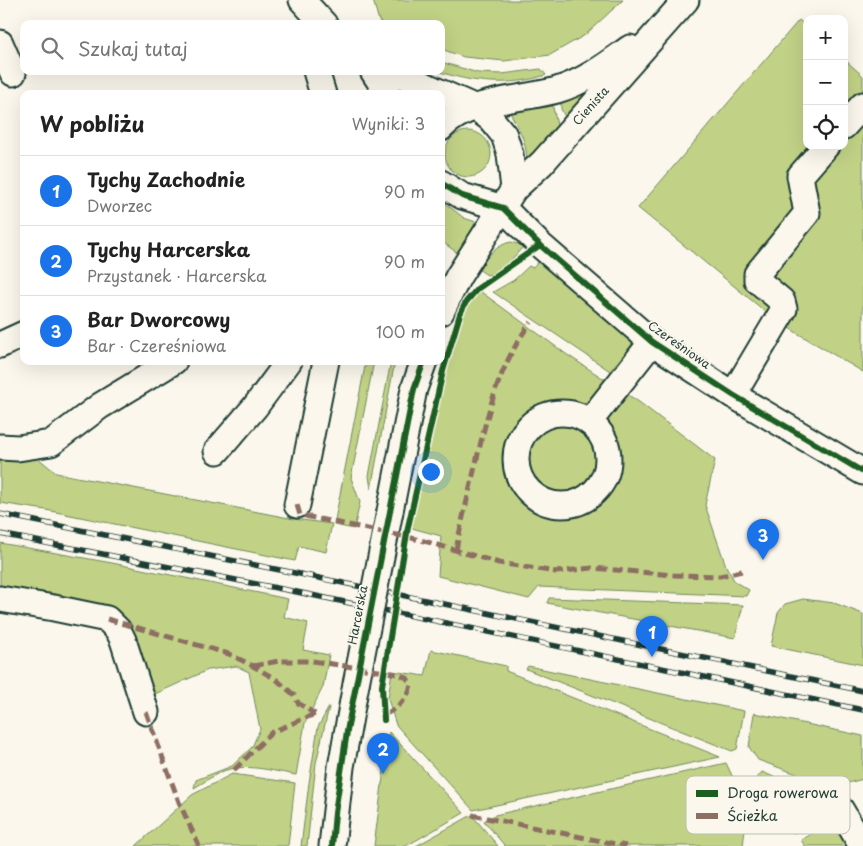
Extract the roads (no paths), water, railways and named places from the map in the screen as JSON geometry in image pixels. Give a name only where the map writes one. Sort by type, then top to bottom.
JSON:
[{"type":"street","points":[[302,0],[319,20]]},
{"type":"street","name":"Cienista","points":[[508,198],[542,163],[686,0]]},
{"type":"street","name":"Cienista","points":[[445,125],[458,115],[501,99],[555,90],[570,85],[606,66],[667,22]]},
{"type":"street","points":[[0,43],[13,73]]},
{"type":"street","points":[[317,75],[322,90]]},
{"type":"street","points":[[376,75],[385,90]]},
{"type":"street","points":[[401,75],[435,90]]},
{"type":"street","points":[[445,94],[476,108],[491,119],[504,135],[510,154],[508,198],[458,277],[445,304]]},
{"type":"street","points":[[848,122],[863,105]]},
{"type":"street","points":[[733,395],[784,309],[782,301],[757,280],[757,274],[807,213],[800,176],[823,150]]},
{"type":"street","points":[[445,185],[462,196],[508,198]]},
{"type":"street","name":"Czereśniowa","points":[[508,198],[540,245],[652,342],[733,395],[863,472]]},
{"type":"street","points":[[0,345],[20,336]]},
{"type":"street","points":[[589,422],[652,342]]},
{"type":"street","points":[[0,447],[18,448],[51,443],[100,406],[167,365]]},
{"type":"street","points":[[217,451],[255,407],[287,365]]},
{"type":"street","points":[[297,505],[325,365]]},
{"type":"street","name":"Harcerska","points":[[414,365],[414,389]]},
{"type":"street","name":"Harcerska","points":[[332,846],[340,776],[356,684],[414,389],[423,365]]},
{"type":"street","points":[[0,599],[107,619],[118,630],[123,640],[146,712]]},
{"type":"street","points":[[850,825],[862,846]]},
{"type":"railway","points":[[0,514],[863,691]]},
{"type":"railway","points":[[0,534],[292,591],[863,710]]},
{"type":"place","name":"Bar Dworcowy","points":[[763,560]]},
{"type":"place","name":"Tychy Zachodnie","points":[[652,657]]},
{"type":"place","name":"Tychy Harcerska","points":[[383,774]]}]
